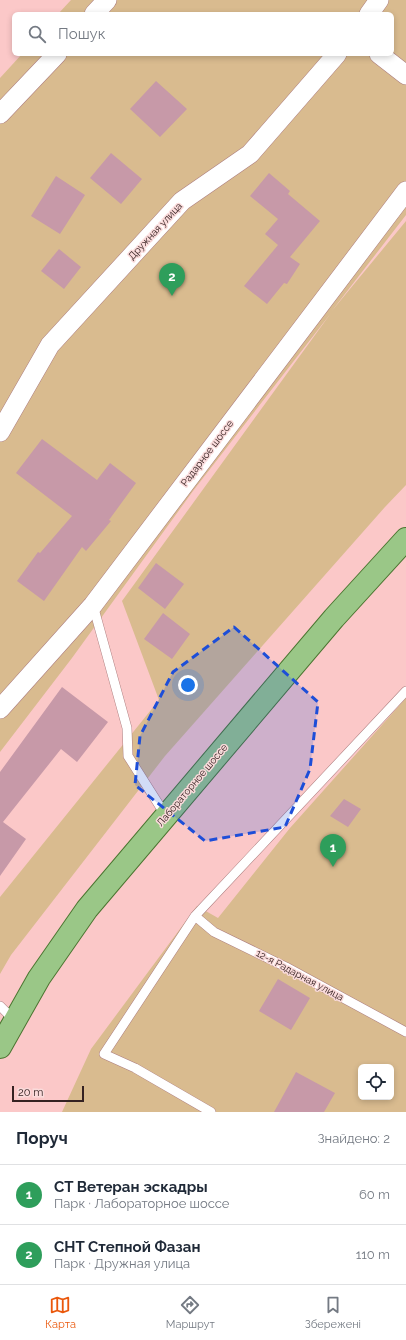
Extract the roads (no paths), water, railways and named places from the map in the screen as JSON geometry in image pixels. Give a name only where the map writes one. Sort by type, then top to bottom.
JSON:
[{"type":"main road","name":"Лабораторное шоссе","points":[[0,1047],[7,1014],[39,978],[87,909],[334,618],[406,539]]},
{"type":"street","points":[[96,12],[107,0]]},
{"type":"street","points":[[370,12],[379,0]]},
{"type":"street","points":[[0,114],[55,56]]},
{"type":"street","name":"Дружная улица","points":[[0,432],[6,410],[50,345],[182,202],[250,154],[335,56]]},
{"type":"street","points":[[382,56],[406,75]]},
{"type":"street","name":"Радарное шоссе","points":[[0,710],[93,605],[406,191]]},
{"type":"lane","points":[[93,605],[127,728],[128,756],[166,816]]},
{"type":"lane","points":[[211,1112],[135,1068],[104,1054],[195,916],[406,691]]},
{"type":"lane","name":"12-я Радарная улица","points":[[195,916],[214,932],[286,967],[406,1032]]},
{"type":"place","name":"СНТ Степной Фазан","points":[[172,296]]},
{"type":"place","name":"СТ Ветеран эскадры","points":[[333,867]]}]
